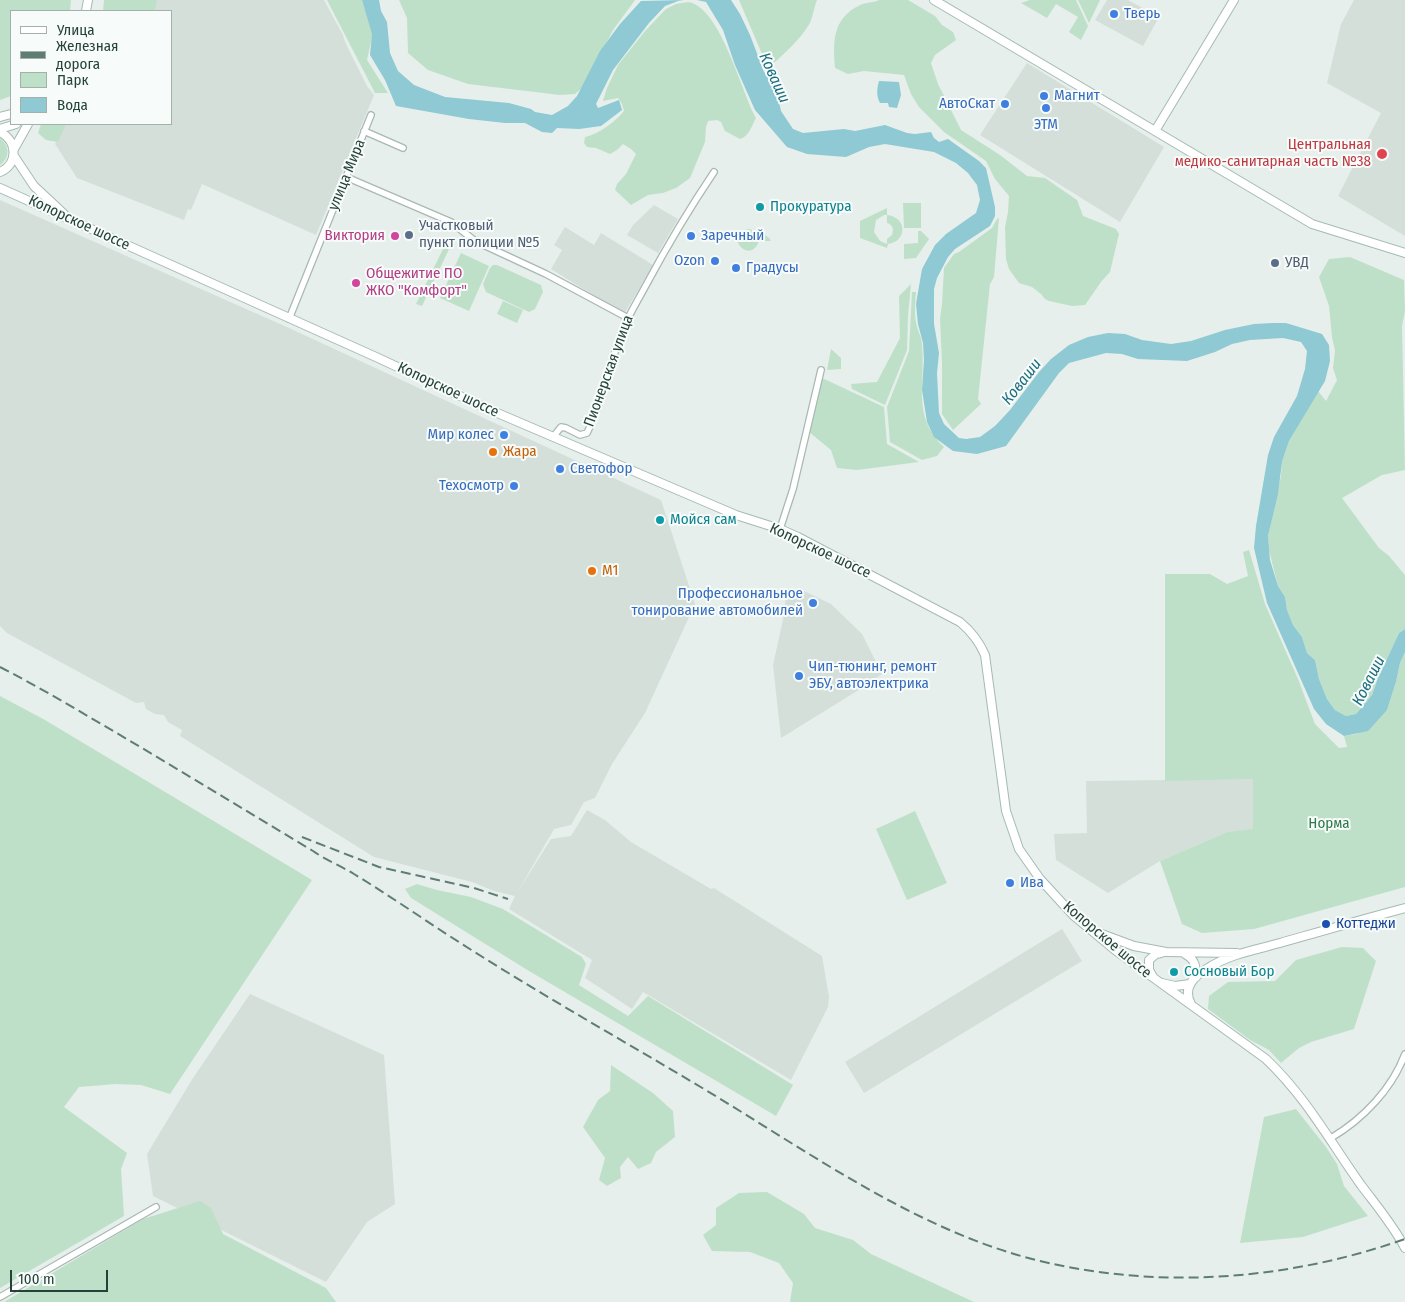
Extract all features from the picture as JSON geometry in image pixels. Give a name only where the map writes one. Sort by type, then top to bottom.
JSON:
[{"type":"main road","points":[[934,0],[1312,224],[1405,253]]},
{"type":"main road","points":[[1155,131],[1234,0]]},
{"type":"main road","points":[[14,125],[0,131],[12,142],[14,153],[34,186],[69,219]]},
{"type":"main road","points":[[0,172],[10,164],[28,125]]},
{"type":"main road","points":[[0,184],[10,192]]},
{"type":"main road","points":[[0,188],[10,192]]},
{"type":"main road","name":"Копорское шоссе","points":[[10,192],[553,437],[736,515],[780,530],[842,558],[960,622],[971,631],[985,655],[1006,812],[1019,849],[1040,879],[1074,916],[1090,930],[1270,1064],[1302,1098],[1361,1184],[1389,1220],[1405,1248]]},
{"type":"main road","points":[[1192,1006],[1187,997],[1190,984],[1206,968],[1218,962],[1241,953],[1405,908]]},
{"type":"main road","points":[[1090,930],[1134,946],[1166,952],[1241,953]]},
{"type":"main road","points":[[1166,952],[1156,954],[1149,960],[1149,970],[1156,980],[1175,986],[1190,984]]},
{"type":"main road","points":[[1184,953],[1194,961],[1196,977]]},
{"type":"street","name":"улица Мира","points":[[289,319],[371,115]]},
{"type":"street","points":[[364,131],[403,148]]},
{"type":"street","name":"Пионерская улица","points":[[553,437],[561,427],[580,435],[587,433],[595,418],[621,333],[628,318],[672,238],[714,172]]},
{"type":"street","points":[[346,177],[451,222],[475,240],[546,274],[628,318]]},
{"type":"street","points":[[780,530],[793,489],[821,370]]},
{"type":"street","points":[[1331,1138],[1381,1096],[1390,1085],[1405,1054]]},
{"type":"street","points":[[0,1297],[156,1207]]},
{"type":"shaded area","points":[[140,0],[324,0],[367,86],[374,95],[316,235],[202,184],[191,210],[188,209],[184,220],[77,178],[55,144],[64,125],[172,125],[172,10],[115,10]]},
{"type":"shaded area","points":[[1107,0],[1128,0],[1159,17],[1143,46],[1095,20]]},
{"type":"shaded area","name":"Центральная медико-санитарная часть №38","points":[[1354,0],[1405,0],[1405,236],[1338,196],[1381,113],[1327,83],[1341,24]]},
{"type":"shaded area","points":[[1027,63],[1164,147],[1120,222],[980,135]]},
{"type":"shaded area","points":[[0,200],[289,328],[661,500],[695,604],[645,713],[612,764],[595,798],[584,802],[571,825],[554,829],[517,893],[551,839],[571,836],[587,810],[605,820],[631,842],[711,889],[714,888],[822,956],[829,997],[828,1007],[791,1080],[643,992],[632,1009],[585,978],[592,960],[509,909],[515,896],[494,891],[472,882],[374,857],[180,736],[182,730],[168,722],[164,715],[155,714],[146,709],[144,702],[136,703],[7,633],[0,626]]},
{"type":"shaded area","points":[[654,205],[678,219],[658,253],[627,235],[633,225]]},
{"type":"shaded area","points":[[565,227],[594,245],[601,233],[653,265],[624,314],[551,269],[562,250],[554,245]]},
{"type":"shaded area","points":[[787,588],[804,591],[831,604],[862,634],[882,674],[781,738],[773,665],[783,620]]},
{"type":"shaded area","points":[[1253,779],[1253,830],[1227,832],[1160,861],[1108,893],[1056,860],[1054,834],[1087,833],[1086,781]]},
{"type":"shaded area","points":[[1062,929],[1082,961],[864,1093],[845,1062]]},
{"type":"shaded area","points":[[250,994],[384,1055],[395,1204],[367,1222],[326,1282],[153,1196],[147,1154],[193,1078]]},
{"type":"green space","points":[[0,0],[71,0],[70,10],[10,10],[10,96],[0,100]]},
{"type":"green space","points":[[104,0],[157,0],[155,10],[103,10]]},
{"type":"green space","points":[[327,0],[362,0],[373,33],[367,60],[388,93],[375,93]]},
{"type":"green space","points":[[399,0],[635,0],[613,30],[584,86],[575,94],[560,95],[468,84],[428,70],[408,53],[407,18]]},
{"type":"green space","points":[[739,0],[817,0],[810,23],[806,29],[791,47],[768,68]]},
{"type":"green space","points":[[879,0],[908,0],[935,16],[942,25],[953,32],[956,40],[935,55],[931,63],[938,84],[961,130],[1000,155],[1027,176],[1045,178],[1077,200],[1083,216],[1116,229],[1119,234],[1110,272],[1085,305],[1072,306],[1049,301],[1032,287],[1019,283],[1009,269],[1006,259],[1005,227],[1009,196],[995,179],[986,161],[944,132],[919,107],[911,94],[904,75],[864,71],[848,74],[835,68],[834,49],[839,24],[844,17],[860,5]]},
{"type":"green space","points":[[1030,0],[1076,0],[1088,26],[1081,40],[1069,32],[1078,17],[1056,4],[1047,18],[1021,3]]},
{"type":"green space","points":[[1078,0],[1100,0],[1089,23]]},
{"type":"green space","points":[[688,2],[699,7],[710,18],[720,33],[756,118],[748,133],[740,139],[725,131],[721,122],[717,120],[708,121],[705,142],[690,178],[676,188],[663,193],[648,195],[631,205],[615,190],[636,154],[623,144],[610,154],[596,148],[587,147],[584,143],[585,137],[606,127],[624,111],[618,98],[603,101],[618,65],[645,31],[666,9],[676,4]]},
{"type":"green space","points":[[41,125],[66,125],[58,142],[46,140],[38,133]]},
{"type":"green space","points":[[0,138],[6,145],[8,152],[6,159],[0,165]]},
{"type":"green space","points":[[903,203],[921,203],[921,228],[904,228]]},
{"type":"green space","points":[[887,208],[887,215],[894,217],[901,224],[902,234],[895,242],[888,244],[887,248],[860,238],[860,221]],"holes":[[[887,215],[887,223],[892,226],[893,231],[892,235],[887,239],[887,244],[880,241],[874,232],[876,220]]]},
{"type":"green space","points":[[999,218],[994,277],[990,284],[978,399],[981,404],[953,430],[942,414],[940,319],[944,268],[954,254],[992,228]]},
{"type":"green space","points":[[750,229],[758,234],[761,232],[771,241],[759,241],[755,248],[749,251],[743,249],[738,243],[738,238],[740,233]]},
{"type":"green space","points":[[918,231],[921,231],[929,239],[916,258],[904,259],[904,244],[918,243]]},
{"type":"green space","points":[[445,245],[450,247],[422,306],[416,304]]},
{"type":"green space","points":[[461,253],[489,266],[469,311],[440,298]]},
{"type":"green space","points":[[1350,257],[1404,280],[1405,311],[1402,326],[1405,470],[1382,475],[1342,498],[1379,548],[1389,556],[1405,575],[1405,629],[1399,633],[1372,695],[1356,714],[1346,716],[1335,710],[1327,699],[1319,679],[1315,660],[1307,653],[1302,637],[1293,625],[1287,610],[1285,597],[1278,586],[1269,550],[1268,536],[1281,476],[1282,462],[1289,441],[1318,391],[1326,401],[1337,380],[1333,368],[1335,351],[1329,306],[1319,277],[1329,259]]},
{"type":"green space","points":[[493,265],[497,265],[541,285],[543,292],[535,309],[529,312],[486,292],[483,284]]},
{"type":"green space","points":[[911,284],[907,350],[885,405],[852,389],[851,384],[877,382],[900,338],[899,296]]},
{"type":"green space","points":[[912,292],[916,292],[915,318],[922,343],[922,399],[924,411],[927,423],[944,447],[937,456],[922,460],[890,442],[887,407],[909,351]]},
{"type":"green space","points":[[503,301],[523,310],[517,323],[497,314]]},
{"type":"green space","points":[[831,349],[841,358],[841,369],[827,370]]},
{"type":"green space","points":[[820,377],[884,407],[887,444],[919,462],[857,470],[837,468],[831,450],[808,431]]},
{"type":"green space","name":"Норма","points":[[1249,550],[1265,604],[1298,679],[1315,724],[1339,748],[1347,747],[1344,736],[1356,734],[1387,710],[1400,663],[1405,652],[1405,887],[1254,929],[1202,933],[1182,924],[1160,861],[1227,832],[1253,829],[1253,779],[1165,781],[1165,574],[1210,574],[1227,584],[1248,576],[1243,552]]},
{"type":"green space","points":[[0,696],[45,720],[312,880],[170,1094],[141,1085],[116,1084],[79,1087],[64,1107],[127,1153],[121,1169],[124,1216],[0,1288]]},
{"type":"green space","points":[[915,811],[947,883],[907,900],[876,829]]},
{"type":"green space","points":[[417,884],[471,897],[503,909],[582,957],[586,964],[579,985],[628,1016],[648,996],[793,1085],[776,1116],[529,971],[411,898],[405,889]]},
{"type":"green space","points":[[1342,947],[1363,948],[1376,961],[1354,1029],[1311,1042],[1299,1048],[1281,1063],[1269,1050],[1250,1040],[1208,1009],[1209,996],[1228,982],[1275,981],[1296,960]]},
{"type":"green space","points":[[611,1065],[653,1093],[673,1111],[675,1137],[656,1152],[651,1163],[638,1169],[628,1157],[620,1167],[621,1178],[607,1186],[599,1180],[605,1158],[583,1127],[598,1100],[610,1091]]},
{"type":"green space","points":[[1296,1109],[1326,1147],[1337,1164],[1344,1186],[1368,1216],[1303,1237],[1240,1243],[1264,1117]]},
{"type":"green space","points":[[767,1192],[804,1214],[815,1228],[853,1240],[871,1254],[974,1302],[790,1302],[793,1283],[779,1263],[750,1252],[712,1251],[703,1235],[716,1225],[716,1208],[739,1193]]},
{"type":"green space","points":[[200,1201],[211,1208],[223,1234],[326,1288],[336,1302],[4,1302],[143,1219]]},
{"type":"water","points":[[362,0],[379,0],[381,11],[387,22],[390,53],[398,71],[414,85],[445,97],[509,103],[531,109],[535,112],[552,115],[568,106],[577,96],[600,51],[620,24],[641,1],[684,0],[665,6],[649,23],[613,70],[596,104],[598,108],[619,100],[622,110],[601,126],[579,129],[557,128],[552,133],[542,132],[525,123],[469,119],[396,106],[385,80],[370,55],[372,34]]},
{"type":"water","points":[[697,0],[731,0],[750,35],[764,72],[771,80],[781,111],[793,129],[803,133],[844,129],[855,131],[885,125],[907,133],[931,132],[939,142],[948,139],[986,168],[995,207],[995,216],[990,226],[955,249],[948,257],[937,278],[934,289],[934,324],[939,353],[937,373],[939,413],[944,424],[959,438],[980,437],[995,426],[1051,359],[1069,345],[1088,337],[1108,333],[1125,334],[1142,340],[1171,344],[1191,341],[1225,330],[1254,324],[1273,323],[1286,323],[1322,334],[1329,345],[1330,361],[1325,381],[1289,441],[1282,462],[1278,494],[1268,536],[1270,560],[1278,586],[1285,597],[1287,610],[1293,625],[1302,637],[1307,653],[1315,660],[1319,679],[1327,699],[1335,710],[1346,716],[1356,714],[1372,695],[1399,633],[1405,629],[1405,652],[1400,663],[1387,710],[1368,731],[1344,736],[1326,724],[1314,709],[1267,603],[1254,548],[1268,455],[1274,437],[1297,396],[1305,369],[1307,351],[1301,342],[1283,338],[1250,340],[1232,344],[1187,361],[1138,359],[1122,354],[1106,353],[1069,363],[1059,373],[1006,446],[977,454],[953,451],[934,437],[927,422],[922,390],[923,343],[918,324],[916,304],[922,269],[935,245],[946,234],[976,213],[980,200],[977,185],[968,173],[956,163],[934,152],[885,144],[869,147],[846,157],[807,154],[787,147],[755,110],[735,65],[723,30],[706,2]]},
{"type":"water","points":[[879,81],[899,82],[901,95],[897,108],[889,107],[888,103],[880,103],[877,92]]},
{"type":"railway","points":[[0,667],[77,710],[354,874],[458,942],[559,1004],[704,1089],[866,1188],[951,1231],[995,1248],[1040,1261],[1132,1276],[1178,1278],[1270,1272],[1316,1264],[1361,1253],[1405,1239]]},
{"type":"railway","points":[[302,837],[379,867],[474,888],[508,899]]},
{"type":"place","name":"Тверь","points":[[1114,14]]},
{"type":"place","name":"Магнит","points":[[1044,96]]},
{"type":"place","name":"АвтоСкат","points":[[1005,104]]},
{"type":"place","name":"ЭТМ","points":[[1046,108]]},
{"type":"place","name":"Центральная медико-санитарная часть №38","points":[[1382,154]]},
{"type":"place","name":"Прокуратура","points":[[760,207]]},
{"type":"place","name":"Участковый пункт полиции №5","points":[[409,235]]},
{"type":"place","name":"Виктория","points":[[395,236]]},
{"type":"place","name":"Заречный","points":[[691,236]]},
{"type":"place","name":"Ozon","points":[[715,261]]},
{"type":"place","name":"УВД","points":[[1275,263]]},
{"type":"place","name":"Градусы","points":[[736,268]]},
{"type":"place","name":"Общежитие ПО ЖКО \"Комфорт\"","points":[[356,283]]},
{"type":"place","name":"Мир колес","points":[[504,435]]},
{"type":"place","name":"Жара","points":[[493,452]]},
{"type":"place","name":"Светофор","points":[[560,469]]},
{"type":"place","name":"Техосмотр","points":[[514,486]]},
{"type":"place","name":"Мойся сам","points":[[660,520]]},
{"type":"place","name":"М1","points":[[592,571]]},
{"type":"place","name":"Профессиональное тонирование автомобилей","points":[[813,603]]},
{"type":"place","name":"Чип-тюнинг, ремонт ЭБУ, автоэлектрика","points":[[799,676]]},
{"type":"place","name":"Ива","points":[[1010,883]]},
{"type":"place","name":"Коттеджи","points":[[1326,924]]},
{"type":"place","name":"Сосновый Бор","points":[[1174,972]]},
{"type":"water label","name":"Коваши","points":[[774,78]]},
{"type":"water label","name":"Коваши","points":[[1022,382]]},
{"type":"water label","name":"Коваши","points":[[1369,681]]}]
